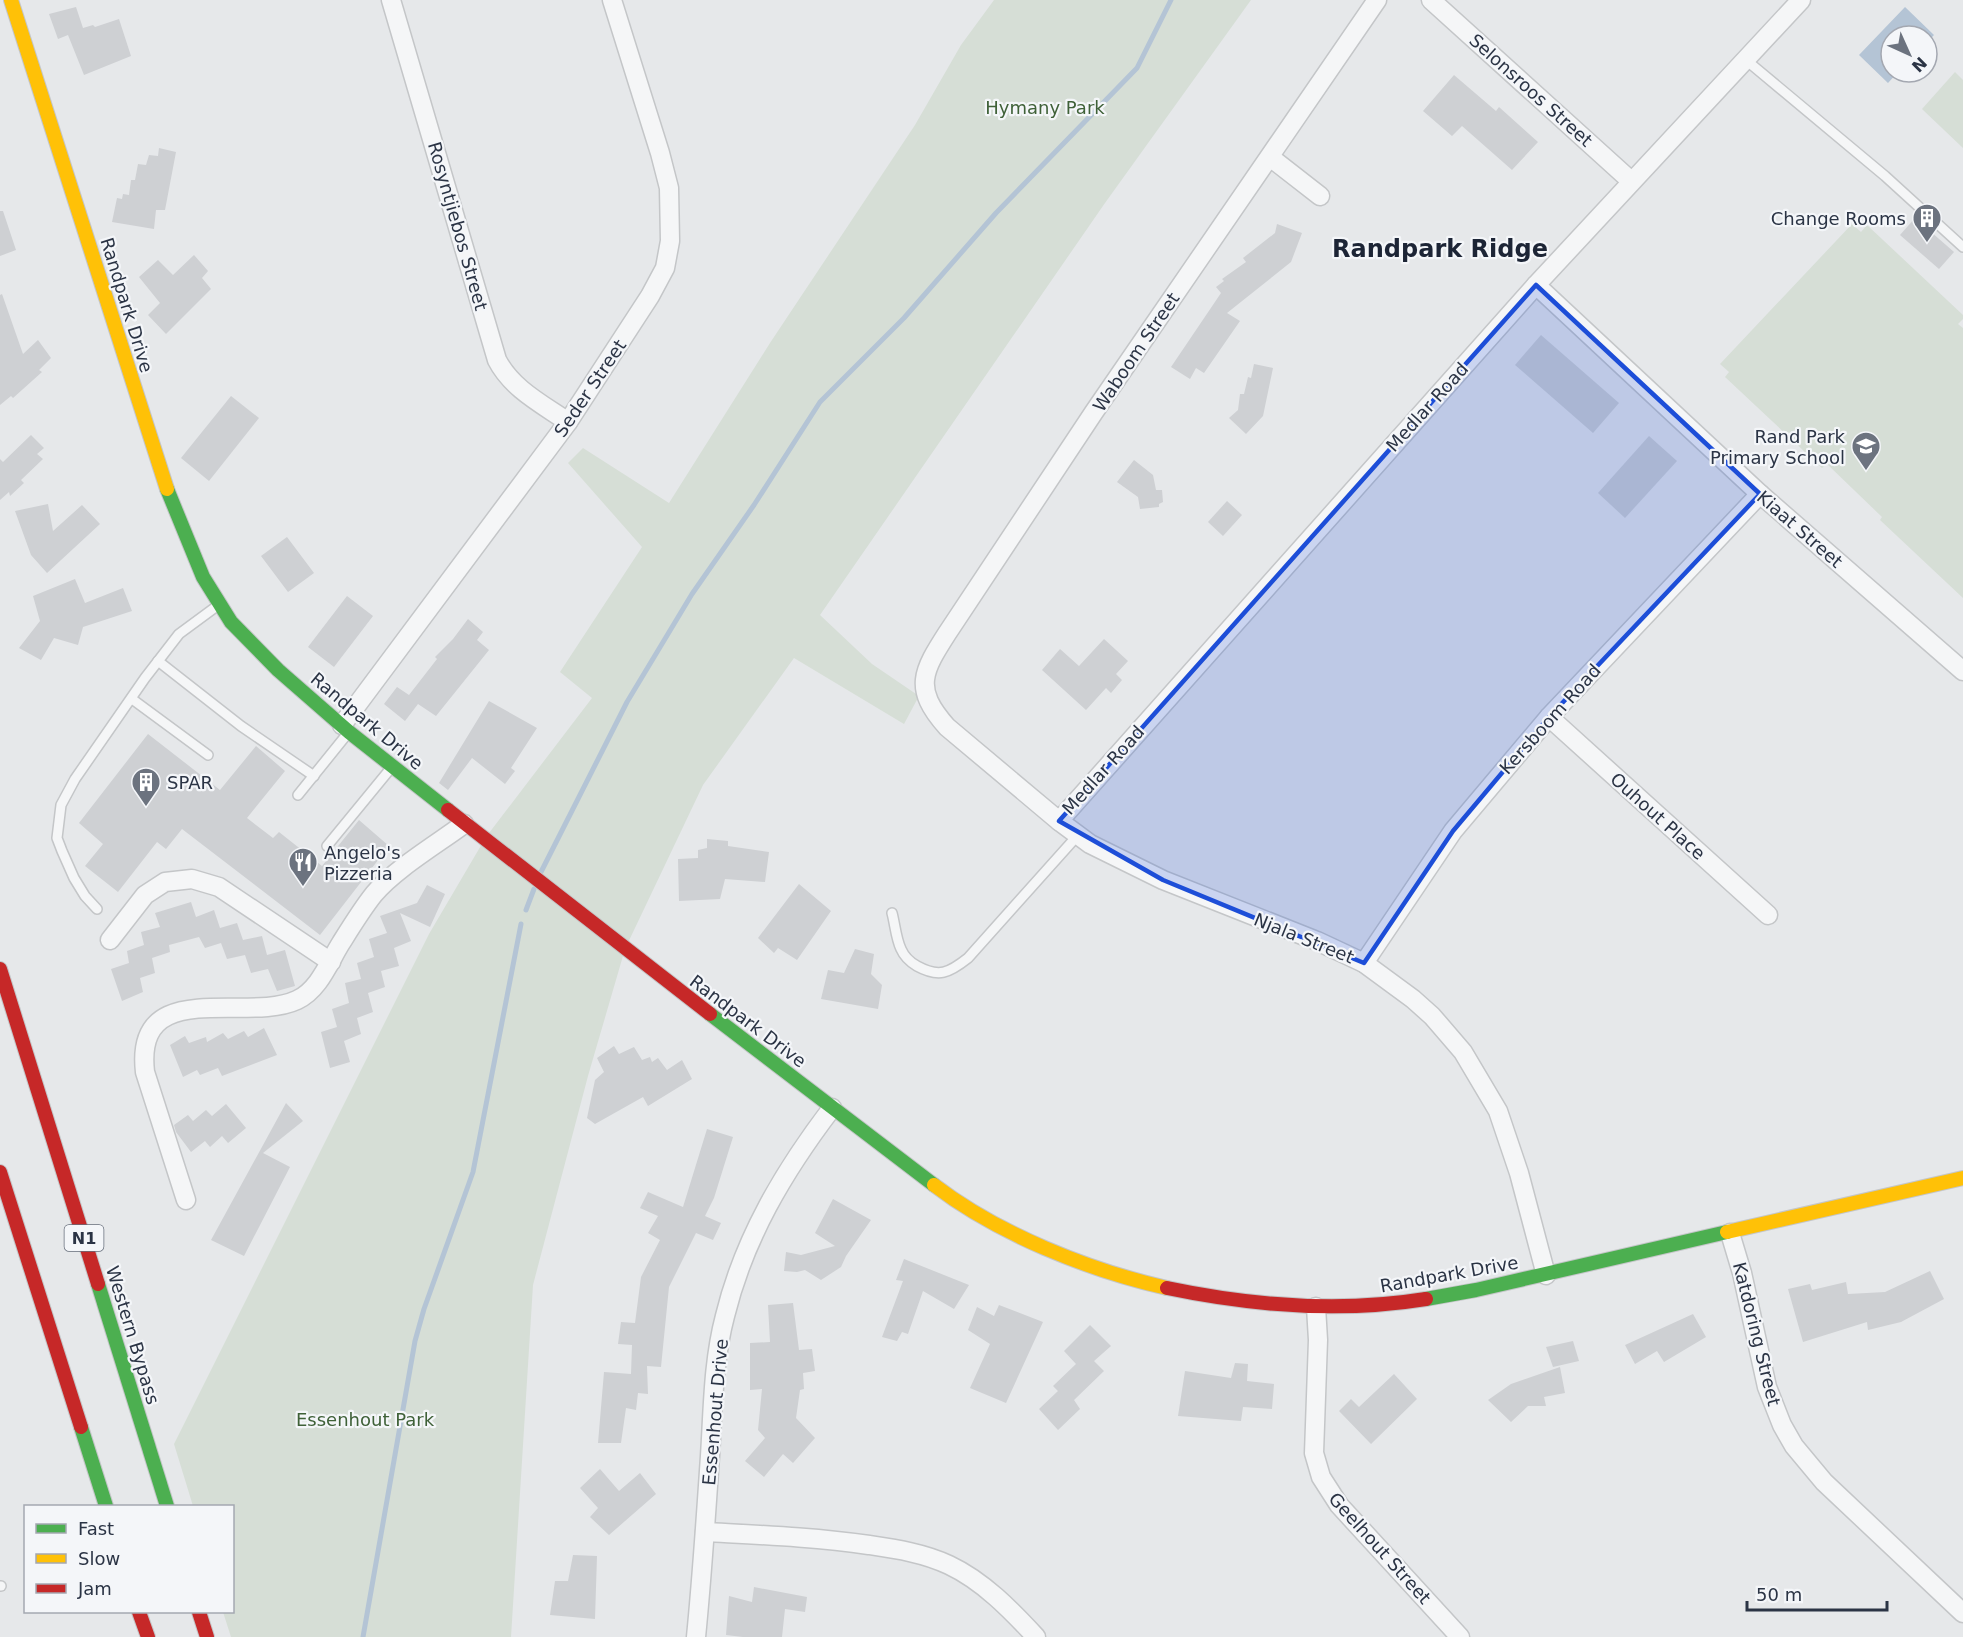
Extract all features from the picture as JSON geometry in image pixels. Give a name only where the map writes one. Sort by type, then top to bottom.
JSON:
[{"type":"main road","name":"Randpark Drive","points":[[11,0],[171,502],[203,577],[231,622],[278,670],[464,824],[942,1191],[989,1220],[1049,1249],[1129,1278],[1182,1291],[1271,1305],[1364,1306],[1430,1299],[1546,1275],[1963,1178]]},
{"type":"main road","name":"Western Bypass","points":[[0,969],[167,1505]]},
{"type":"main road","points":[[0,1172],[106,1505]]},
{"type":"main road","points":[[141,1613],[148,1637]]},
{"type":"main road","points":[[200,1613],[207,1637]]},
{"type":"street","name":"Rosyntjiebos Street","points":[[391,0],[497,360],[503,371],[520,389],[568,422]]},
{"type":"street","name":"Seder Street","points":[[346,728],[568,422],[650,296],[665,267],[670,241],[670,198],[665,170],[612,0]]},
{"type":"street","name":"Waboom Street","points":[[934,713],[926,695],[924,683],[927,667],[934,653],[1094,412],[1377,0]]},
{"type":"street","name":"Selonsroos Street","points":[[1431,0],[1631,181]]},
{"type":"street","name":"Medlar Road","points":[[1059,821],[1536,285],[1801,0]]},
{"type":"street","points":[[1270,157],[1320,196]]},
{"type":"street","name":"Kiaat Street","points":[[1536,285],[1760,494],[1963,671]]},
{"type":"street","name":"Kersboom Road","points":[[1364,963],[1452,831],[1549,717],[1760,494]]},
{"type":"street","name":"Njala Street","points":[[934,713],[961,740],[1059,821],[1116,859],[1317,941],[1364,963],[1432,1016],[1462,1052],[1490,1097],[1512,1149],[1546,1275]]},
{"type":"street","name":"Ouhout Place","points":[[1549,717],[1768,915]]},
{"type":"street","points":[[186,1200],[145,1072],[143,1053],[147,1038],[155,1026],[166,1016],[202,1007],[282,1006],[299,999],[312,988],[331,962],[339,945],[374,894],[389,879],[464,824]]},
{"type":"street","points":[[110,940],[145,895],[165,882],[192,879],[219,887],[331,962]]},
{"type":"street","name":"Essenhout Drive","points":[[696,1637],[716,1368],[730,1294],[764,1210],[811,1136],[832,1108]]},
{"type":"street","name":"Katdoring Street","points":[[1730,1233],[1742,1273],[1767,1387],[1782,1425],[1794,1446],[1824,1482],[1963,1613]]},
{"type":"street","name":"Geelhout Street","points":[[1316,1307],[1318,1340],[1314,1453],[1321,1477],[1345,1511],[1460,1637]]},
{"type":"street","points":[[705,1532],[824,1538],[894,1549],[948,1564],[969,1576],[998,1599],[1036,1637]]},
{"type":"lane","points":[[1746,60],[1885,176],[1963,247]]},
{"type":"lane","points":[[97,909],[85,896],[74,878],[57,838],[62,805],[75,779],[158,661],[179,634],[218,604]]},
{"type":"lane","points":[[158,661],[241,726],[314,776]]},
{"type":"lane","points":[[132,699],[208,755]]},
{"type":"lane","points":[[298,795],[314,776],[346,728]]},
{"type":"lane","points":[[327,846],[392,766]]},
{"type":"lane","points":[[892,912],[901,950],[910,962],[929,973],[944,972],[955,968],[968,958],[1078,835]]},
{"type":"highlighted area","points":[[1536,285],[1760,494],[1549,717],[1453,831],[1364,963],[1163,880],[1059,821]]},
{"type":"green space","points":[[994,0],[1251,0],[1105,203],[820,615],[872,664],[919,696],[904,724],[794,658],[703,785],[625,949],[588,1076],[533,1285],[511,1637],[231,1637],[223,1613],[234,1613],[234,1505],[193,1505],[174,1444],[429,934],[486,837],[592,698],[560,672],[642,547],[568,463],[583,448],[669,503],[770,343],[915,125],[961,45]]},
{"type":"green space","points":[[1955,72],[1963,80],[1963,148],[1922,109]]},
{"type":"green space","points":[[1852,224],[1861,232],[1867,225],[1963,315],[1963,319],[1958,324],[1963,328],[1963,598],[1880,520],[1882,517],[1827,464],[1822,468],[1725,377],[1729,372],[1720,364]]},
{"type":"water","points":[[1905,7],[1923,24],[1889,24]]},
{"type":"water","points":[[1879,34],[1879,74],[1859,55]]},
{"type":"building","points":[[76,7],[83,28],[93,25],[95,27],[119,19],[131,56],[84,75],[68,35],[58,39],[49,14]]},
{"type":"building","points":[[1454,75],[1496,111],[1499,107],[1538,142],[1512,170],[1462,126],[1452,136],[1423,111]]},
{"type":"building","points":[[159,148],[176,152],[165,210],[156,210],[154,229],[112,222],[117,198],[122,199],[123,194],[129,195],[131,180],[135,180],[138,164],[146,165],[149,155],[158,156]]},
{"type":"building","points":[[0,211],[3,211],[16,250],[0,256]]},
{"type":"building","name":"Change Rooms","points":[[1915,218],[1954,252],[1939,269],[1900,235]]},
{"type":"building","points":[[1277,224],[1302,233],[1291,262],[1227,313],[1240,321],[1204,373],[1196,368],[1190,379],[1171,367],[1221,293],[1216,287],[1224,281],[1222,279],[1246,262],[1243,258],[1275,233]]},
{"type":"building","points":[[194,255],[208,271],[202,278],[211,289],[166,334],[148,315],[160,303],[139,277],[158,260],[173,275]]},
{"type":"building","points":[[2,294],[23,354],[38,340],[51,358],[39,370],[42,372],[13,398],[11,396],[0,405],[0,295]]},
{"type":"building","points":[[1541,335],[1619,403],[1593,433],[1515,365]]},
{"type":"building","points":[[1254,364],[1273,368],[1263,416],[1246,434],[1229,418],[1238,410],[1240,394],[1244,394]]},
{"type":"building","points":[[231,396],[259,418],[209,481],[181,458]]},
{"type":"building","points":[[31,435],[44,448],[37,454],[43,459],[21,480],[24,483],[10,496],[9,492],[0,500],[0,459],[3,462]]},
{"type":"building","points":[[1649,436],[1677,461],[1625,518],[1598,493]]},
{"type":"building","points":[[1134,460],[1153,475],[1156,490],[1162,490],[1163,502],[1159,504],[1159,507],[1140,509],[1138,497],[1117,482]]},
{"type":"building","points":[[1227,501],[1242,515],[1223,536],[1208,522]]},
{"type":"building","points":[[48,504],[53,531],[82,505],[100,524],[47,573],[31,555],[15,511]]},
{"type":"building","points":[[287,537],[314,573],[288,592],[261,556]]},
{"type":"building","points":[[75,579],[85,603],[123,588],[132,611],[83,627],[78,645],[54,638],[41,660],[19,648],[40,621],[33,596]]},
{"type":"building","points":[[347,596],[373,616],[334,667],[308,647]]},
{"type":"building","points":[[468,619],[483,632],[477,640],[489,650],[436,716],[418,704],[405,721],[384,704],[397,687],[409,695],[437,659],[435,657]]},
{"type":"building","points":[[1104,639],[1128,661],[1116,674],[1122,680],[1111,693],[1106,688],[1086,710],[1042,670],[1060,649],[1079,666]]},
{"type":"building","points":[[489,701],[537,728],[511,768],[515,771],[505,784],[472,758],[448,790],[439,783]]},
{"type":"building","points":[[148,734],[220,790],[256,746],[285,771],[247,818],[273,838],[279,832],[322,866],[359,820],[389,846],[320,935],[182,829],[166,849],[157,842],[118,892],[85,866],[103,844],[79,823]]},
{"type":"building","points":[[707,839],[728,841],[728,846],[769,852],[765,882],[725,879],[720,899],[679,901],[678,859],[698,858],[698,850],[707,848]]},
{"type":"building","points":[[799,884],[831,911],[797,960],[778,948],[774,953],[758,938]]},
{"type":"building","points":[[427,885],[445,894],[430,927],[400,913],[411,941],[394,948],[399,966],[381,971],[385,987],[368,993],[373,1012],[357,1018],[361,1034],[344,1041],[350,1062],[330,1068],[321,1032],[337,1027],[332,1009],[349,1003],[345,983],[361,979],[357,963],[374,957],[369,939],[387,933],[380,916],[417,903]]},
{"type":"building","points":[[191,902],[196,917],[214,910],[220,928],[237,923],[243,940],[262,936],[267,955],[285,950],[295,986],[277,991],[268,969],[251,973],[245,955],[227,959],[221,943],[205,948],[199,937],[169,945],[170,952],[152,958],[155,973],[140,978],[143,992],[122,1001],[111,969],[129,963],[127,951],[144,945],[141,932],[160,927],[155,913]]},
{"type":"building","points":[[855,949],[874,954],[871,974],[882,985],[878,1009],[821,999],[828,970],[844,973]]},
{"type":"building","points":[[264,1028],[277,1055],[222,1076],[218,1068],[200,1075],[197,1070],[183,1077],[170,1045],[185,1036],[189,1043],[206,1037],[207,1042],[223,1033],[228,1039],[244,1031],[248,1037]]},
{"type":"building","points":[[614,1046],[619,1054],[634,1047],[642,1060],[650,1057],[652,1062],[658,1058],[667,1070],[682,1060],[692,1079],[648,1106],[643,1097],[595,1124],[587,1118],[595,1080],[604,1072],[597,1058]]},
{"type":"building","points":[[286,1103],[303,1121],[263,1153],[290,1167],[244,1256],[211,1240]]},
{"type":"building","points":[[226,1104],[246,1128],[228,1143],[222,1136],[210,1147],[205,1141],[191,1152],[176,1132],[174,1125],[188,1115],[193,1121],[206,1110],[212,1116]]},
{"type":"building","points":[[707,1129],[733,1137],[714,1198],[705,1216],[721,1223],[713,1240],[696,1233],[669,1287],[661,1367],[647,1366],[648,1394],[638,1393],[636,1410],[626,1408],[621,1443],[598,1443],[604,1372],[631,1374],[632,1345],[618,1344],[621,1322],[635,1323],[641,1277],[660,1240],[648,1233],[658,1216],[640,1208],[648,1192],[683,1207]]},
{"type":"building","points":[[833,1199],[871,1220],[841,1267],[821,1280],[805,1270],[784,1271],[786,1252],[801,1255],[835,1246],[815,1233]]},
{"type":"building","points":[[904,1259],[969,1285],[954,1309],[923,1291],[908,1334],[902,1332],[897,1341],[882,1337],[903,1281],[896,1280]]},
{"type":"building","points":[[1930,1271],[1944,1299],[1901,1322],[1868,1330],[1867,1322],[1803,1342],[1788,1289],[1810,1284],[1812,1290],[1846,1282],[1848,1294],[1885,1292]]},
{"type":"building","points":[[793,1303],[799,1350],[812,1349],[815,1371],[803,1373],[804,1389],[800,1390],[796,1418],[815,1438],[793,1463],[783,1454],[764,1477],[745,1461],[765,1438],[758,1430],[762,1389],[750,1390],[750,1343],[770,1342],[768,1305]]},
{"type":"building","points":[[999,1305],[1043,1322],[1006,1403],[970,1388],[990,1344],[968,1330],[977,1307],[994,1316]]},
{"type":"building","points":[[1693,1314],[1706,1337],[1664,1362],[1657,1351],[1635,1364],[1625,1345]]},
{"type":"building","points":[[1090,1325],[1111,1346],[1094,1361],[1104,1371],[1074,1400],[1080,1409],[1058,1430],[1039,1409],[1058,1391],[1053,1386],[1076,1364],[1064,1351]]},
{"type":"building","points":[[1573,1341],[1579,1361],[1553,1367],[1546,1347]]},
{"type":"building","points":[[1235,1363],[1248,1364],[1247,1381],[1274,1384],[1272,1409],[1243,1407],[1241,1421],[1178,1416],[1185,1371],[1231,1378]]},
{"type":"building","points":[[1560,1367],[1565,1393],[1544,1397],[1546,1406],[1528,1406],[1511,1422],[1488,1400],[1511,1384]]},
{"type":"building","points":[[1394,1374],[1417,1399],[1371,1444],[1339,1411],[1351,1399],[1359,1407]]},
{"type":"building","points":[[600,1469],[619,1491],[640,1473],[656,1494],[609,1535],[590,1517],[598,1508],[580,1488]]},
{"type":"building","points":[[573,1555],[597,1556],[595,1619],[550,1615],[555,1581],[568,1581]]},
{"type":"building","points":[[754,1587],[807,1597],[805,1612],[785,1609],[782,1637],[726,1635],[729,1596],[752,1602]]},
{"type":"waterway","points":[[541,872],[627,702],[692,594],[754,505],[820,402],[904,318],[996,213],[1137,68],[1171,0]]},
{"type":"waterway","points":[[526,910],[534,889]]},
{"type":"waterway","points":[[363,1637],[415,1341],[424,1309],[473,1172],[521,924]]},
{"type":"traffic: fast","points":[[167,489],[203,577],[231,622],[278,670],[349,732],[448,810]]},
{"type":"traffic: fast","points":[[710,1014],[934,1185]]},
{"type":"traffic: fast","points":[[1426,1299],[1476,1290],[1727,1232]]},
{"type":"traffic: fast","points":[[98,1284],[167,1505]]},
{"type":"traffic: fast","points":[[81,1427],[106,1505]]},
{"type":"traffic: slow","points":[[11,0],[167,489]]},
{"type":"traffic: slow","points":[[1727,1232],[1963,1178]]},
{"type":"traffic: slow","points":[[934,1185],[986,1219],[1045,1248],[1106,1271],[1167,1288]]},
{"type":"traffic: jam","points":[[448,810],[710,1014]]},
{"type":"traffic: jam","points":[[0,969],[98,1284]]},
{"type":"traffic: jam","points":[[0,1172],[81,1427]]},
{"type":"traffic: jam","points":[[1167,1288],[1232,1299],[1296,1306],[1361,1306],[1426,1299]]},
{"type":"traffic: jam","points":[[139,1613],[148,1637]]},
{"type":"traffic: jam","points":[[199,1613],[207,1637]]},
{"type":"place","name":"Change Rooms","points":[[1927,244]]},
{"type":"place","name":"Rand Park Primary School","points":[[1866,472]]},
{"type":"place","name":"SPAR","points":[[146,808]]},
{"type":"place","name":"Angelo's Pizzeria","points":[[303,888]]},
{"type":"district","name":"Randpark Ridge","points":[[1440,249]]},
{"type":"park label","name":"Hymany Park","points":[[1045,107]]},
{"type":"park label","name":"Essenhout Park","points":[[365,1419]]}]
